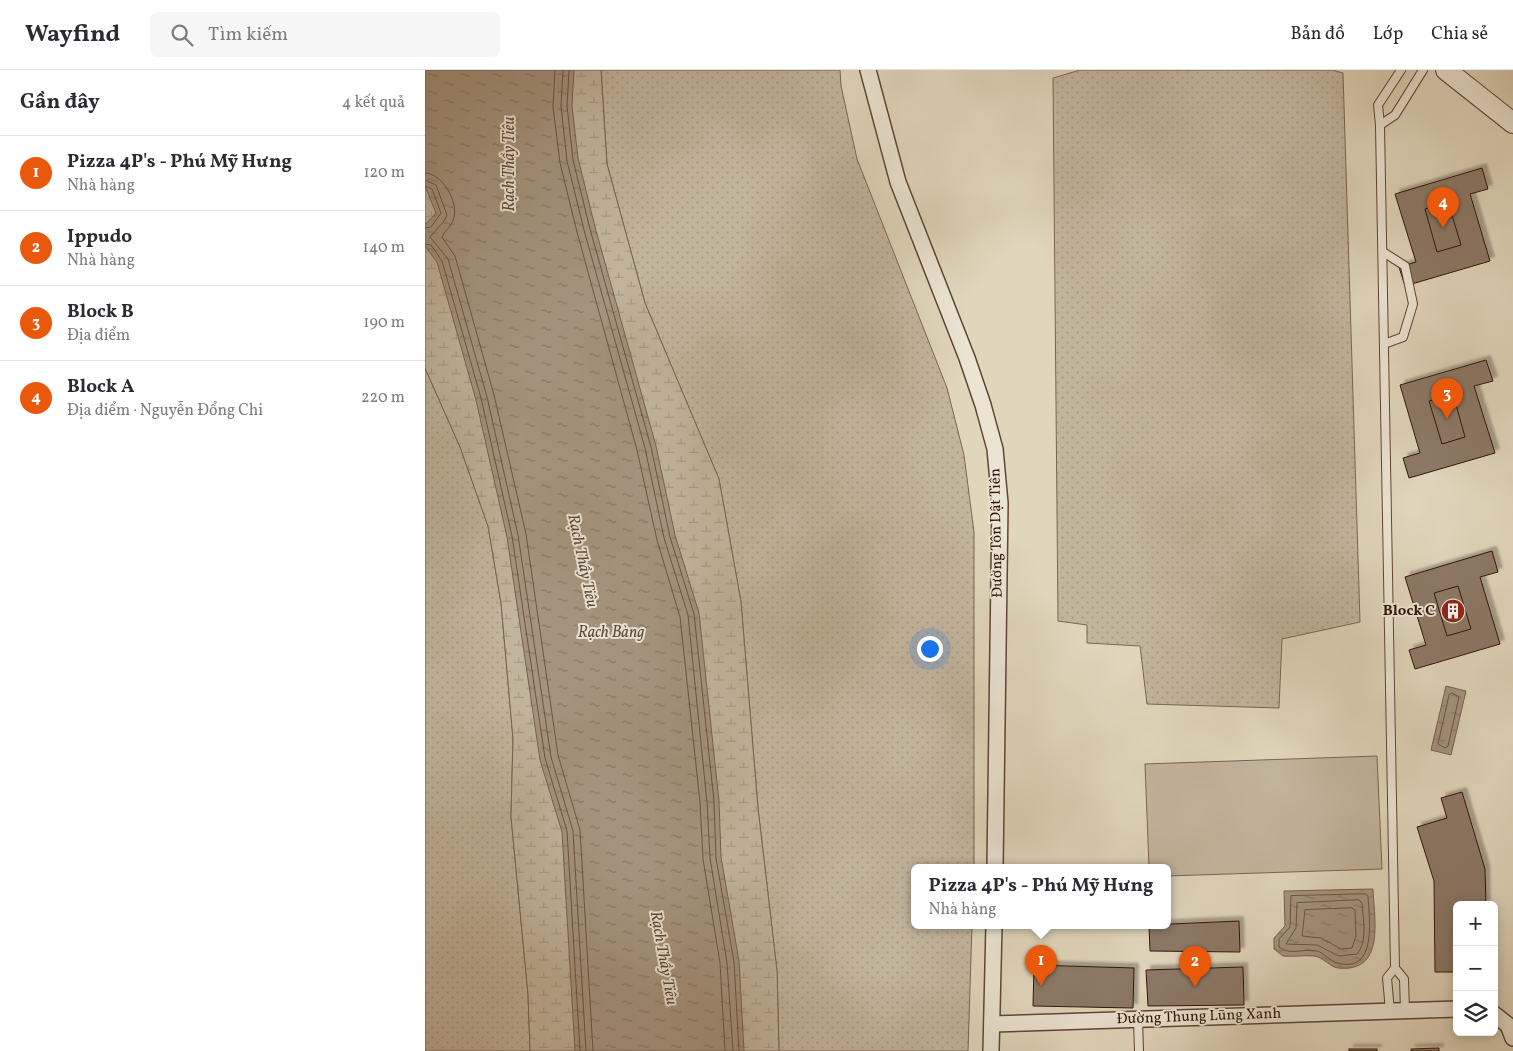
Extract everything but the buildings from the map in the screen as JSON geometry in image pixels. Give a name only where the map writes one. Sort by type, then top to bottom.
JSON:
[{"type":"street","name":"Đường Tôn Dật Tiên","points":[[868,70],[898,182],[967,358],[995,449],[1000,502],[995,864]]},
{"type":"street","points":[[1446,70],[1513,123]]},
{"type":"street","points":[[991,1051],[994,929]]},
{"type":"street","name":"Đường Thung Lũng Xanh","points":[[992,1024],[1453,1009]]},
{"type":"street","points":[[1498,1017],[1508,1025],[1513,1038]]},
{"type":"lane","points":[[1397,1010],[1404,979],[1395,968],[1383,252],[1378,105],[1401,70]]},
{"type":"lane","points":[[1380,125],[1395,115],[1423,70]]},
{"type":"lane","points":[[1383,252],[1405,266],[1413,304],[1403,337],[1384,344]]},
{"type":"lane","points":[[1395,968],[1387,978],[1397,1010]]},
{"type":"lane","points":[[1137,1018],[1139,1051]]},
{"type":"green space","points":[[425,70],[616,1051],[530,1051],[528,994],[511,817],[513,739],[501,603],[488,526],[460,447],[425,368]]},
{"type":"green space","points":[[555,70],[601,70],[607,164],[645,303],[719,479],[741,602],[758,808],[777,971],[779,1051],[713,1051]]},
{"type":"green space","points":[[601,70],[840,70],[841,86],[857,159],[947,388],[964,455],[974,532],[974,864],[911,864],[911,929],[972,929],[968,1051],[779,1051],[777,971],[758,808],[741,602],[719,479],[645,303],[607,164]]},
{"type":"green space","points":[[1080,70],[1332,70],[1343,73],[1360,622],[1282,639],[1279,708],[1147,704],[1140,646],[1087,643],[1087,625],[1058,621],[1053,78]]},
{"type":"green space","points":[[425,368],[460,447],[488,526],[501,603],[513,739],[511,817],[528,994],[530,1051],[425,1051]]},
{"type":"green space","points":[[1377,756],[1382,869],[1171,876],[1171,864],[1149,864],[1145,764]]},
{"type":"water","name":"Rạch Bàng","points":[[425,70],[574,70],[572,106],[578,158],[595,227],[656,446],[675,535],[699,613],[719,801],[721,857],[739,961],[744,1051],[575,1051],[562,832],[540,760],[507,537],[476,400],[437,262],[425,246],[425,225],[436,213],[425,186]]},
{"type":"water","points":[[1446,686],[1466,691],[1451,755],[1431,750]]},
{"type":"water","points":[[1373,889],[1375,915],[1374,942],[1364,962],[1353,967],[1338,968],[1317,957],[1283,956],[1274,949],[1274,938],[1285,926],[1284,891]]},
{"type":"place","name":"Block A","points":[[1443,228]]},
{"type":"place","name":"Block B","points":[[1447,419]]},
{"type":"place","name":"Block C","points":[[1453,611]]},
{"type":"place","name":"Pizza 4P's - Phú Mỹ Hưng","points":[[1041,986]]},
{"type":"place","name":"Ippudo","points":[[1195,987]]},
{"type":"water label","name":"Rạch Thầy Tiêu","points":[[510,164]]},
{"type":"water label","name":"Rạch Thầy Tiêu","points":[[582,561]]},
{"type":"water label","name":"Rạch Thầy Tiêu","points":[[663,958]]}]
